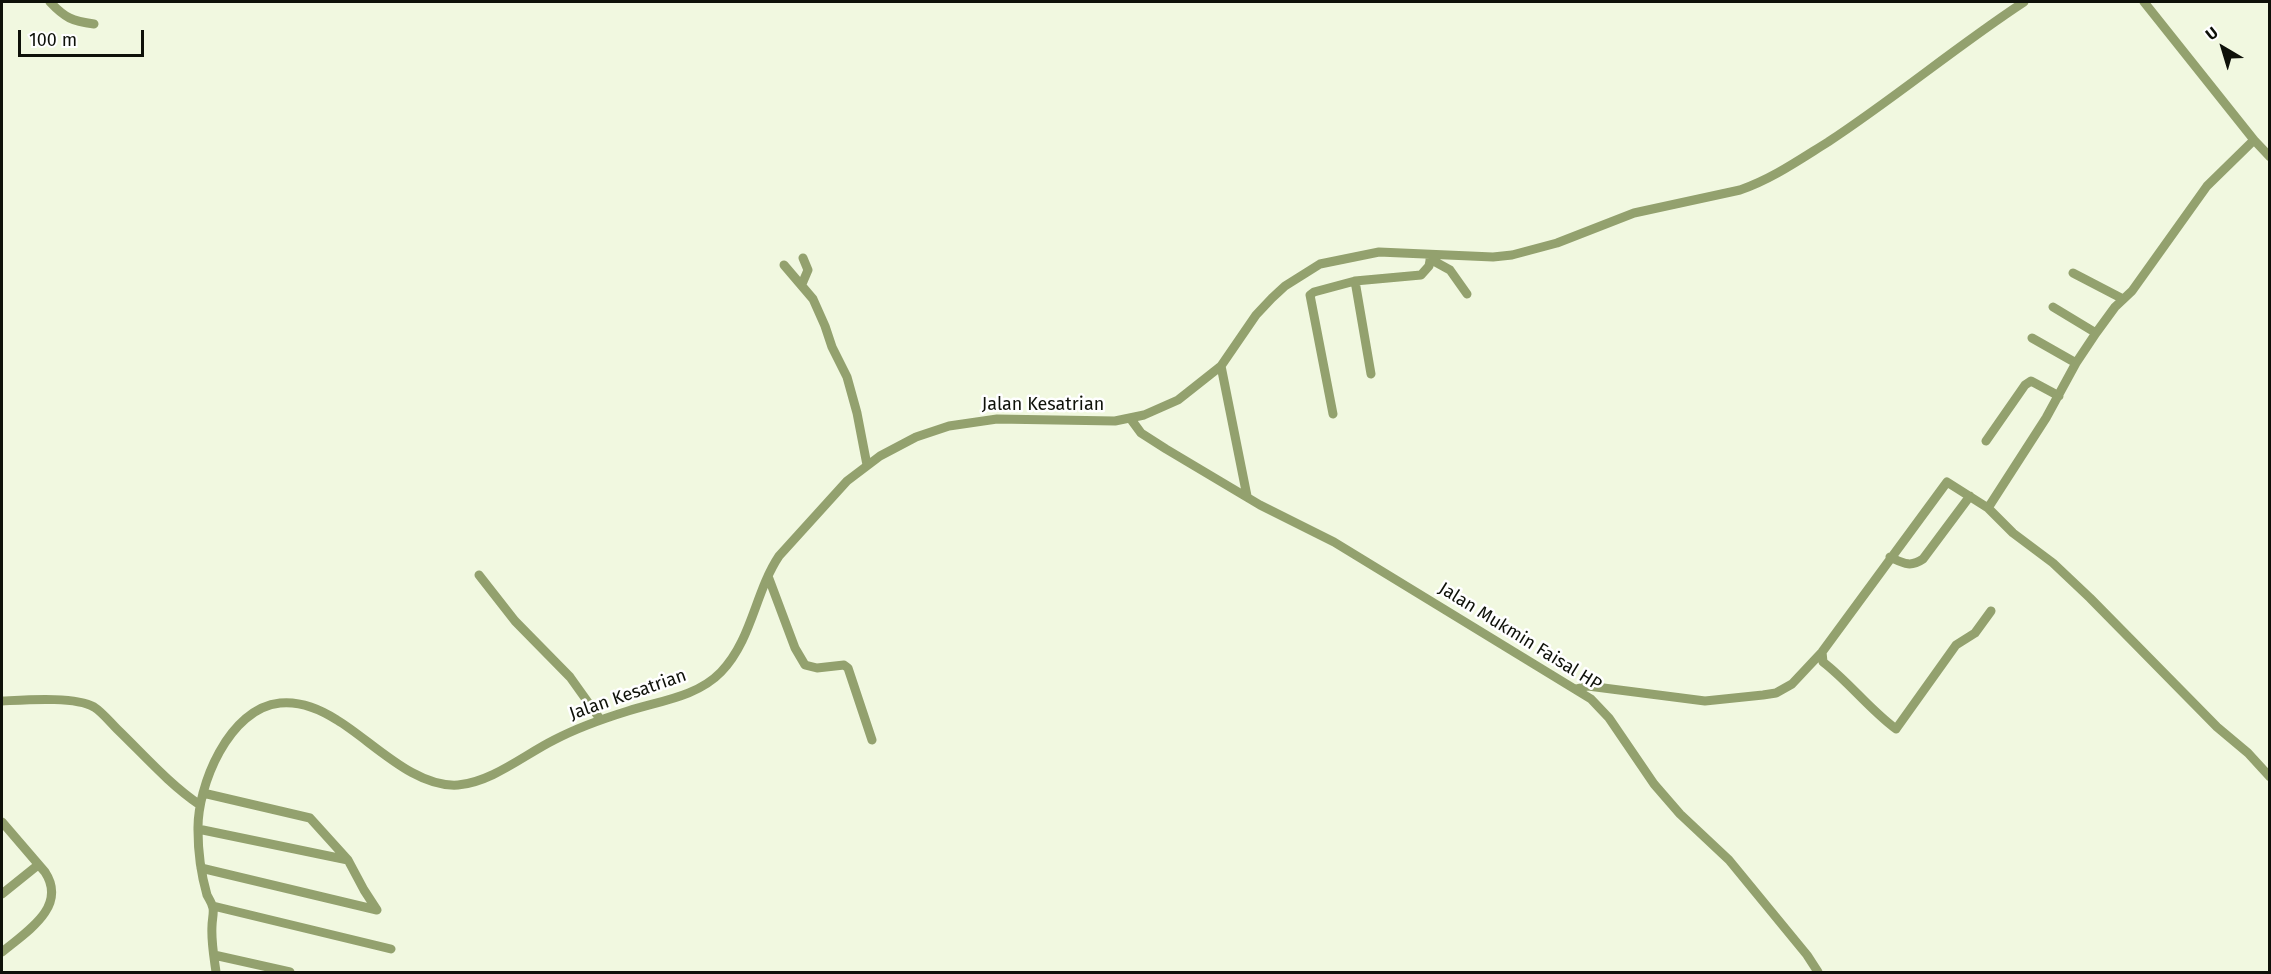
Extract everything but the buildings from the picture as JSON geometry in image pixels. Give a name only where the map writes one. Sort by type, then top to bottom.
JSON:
[{"type":"street","points":[[50,2],[74,21],[94,24]]},
{"type":"street","name":"Jalan Kesatrian","points":[[216,972],[212,927],[213,906],[208,897],[201,868],[198,829],[200,805],[211,768],[236,728],[258,710],[281,703],[301,704],[336,719],[410,772],[446,784],[458,785],[483,779],[555,739],[600,719],[690,692],[720,673],[742,641],[768,576],[779,556],[847,481],[867,465],[916,437],[935,429],[997,419],[1036,418],[1101,422],[1130,418],[1159,410],[1178,400],[1221,366],[1256,315],[1272,298],[1285,286],[1320,264],[1379,252],[1431,257],[1512,255],[1557,243],[1634,213],[1754,185],[1782,172],[1859,121],[1986,26],[2025,2]]},
{"type":"street","points":[[2144,2],[2270,157]]},
{"type":"street","points":[[1988,508],[2096,333],[2132,291],[2207,186],[2254,140]]},
{"type":"street","points":[[1333,414],[1310,295],[1355,281],[1421,275],[1427,269],[1431,257],[1450,270],[1467,294]]},
{"type":"street","points":[[802,284],[808,270],[803,258]]},
{"type":"street","points":[[783,266],[802,284],[813,299],[850,384],[867,465]]},
{"type":"street","points":[[2073,273],[2123,299]]},
{"type":"street","points":[[1355,281],[1371,374]]},
{"type":"street","points":[[2053,307],[2096,333]]},
{"type":"street","points":[[2032,338],[2076,363]]},
{"type":"street","points":[[1221,366],[1247,496]]},
{"type":"street","points":[[1986,441],[2025,385],[2031,381],[2059,396]]},
{"type":"street","name":"Jalan Mukmin Faisal HP","points":[[1130,418],[1141,433],[1157,443],[1260,505],[1334,542],[1591,699],[1604,711],[1654,784],[1680,814],[1729,860],[1807,955],[1818,972]]},
{"type":"street","points":[[1576,689],[1588,686],[1705,701],[1776,693],[1792,684],[1822,652],[1947,482],[1988,508],[2013,533],[2053,563],[2270,777]]},
{"type":"street","points":[[1890,557],[1908,565],[1923,559],[1970,496]]},
{"type":"street","points":[[479,575],[515,621],[570,678],[600,719]]},
{"type":"street","points":[[768,576],[795,648],[805,665],[817,668],[844,665],[848,668],[872,740]]},
{"type":"street","points":[[1822,652],[1823,662],[1896,729],[1956,645],[1975,633],[1991,611]]},
{"type":"street","points":[[2,702],[28,699],[75,701],[94,707],[182,793],[200,805]]},
{"type":"street","points":[[201,868],[377,910],[348,860],[310,818],[202,793]]},
{"type":"street","points":[[2,822],[51,880],[53,890],[49,907],[27,931],[2,952]]},
{"type":"street","points":[[198,829],[348,860]]},
{"type":"street","points":[[2,894],[38,865]]},
{"type":"street","points":[[213,906],[391,949]]},
{"type":"street","points":[[214,955],[290,972]]}]
